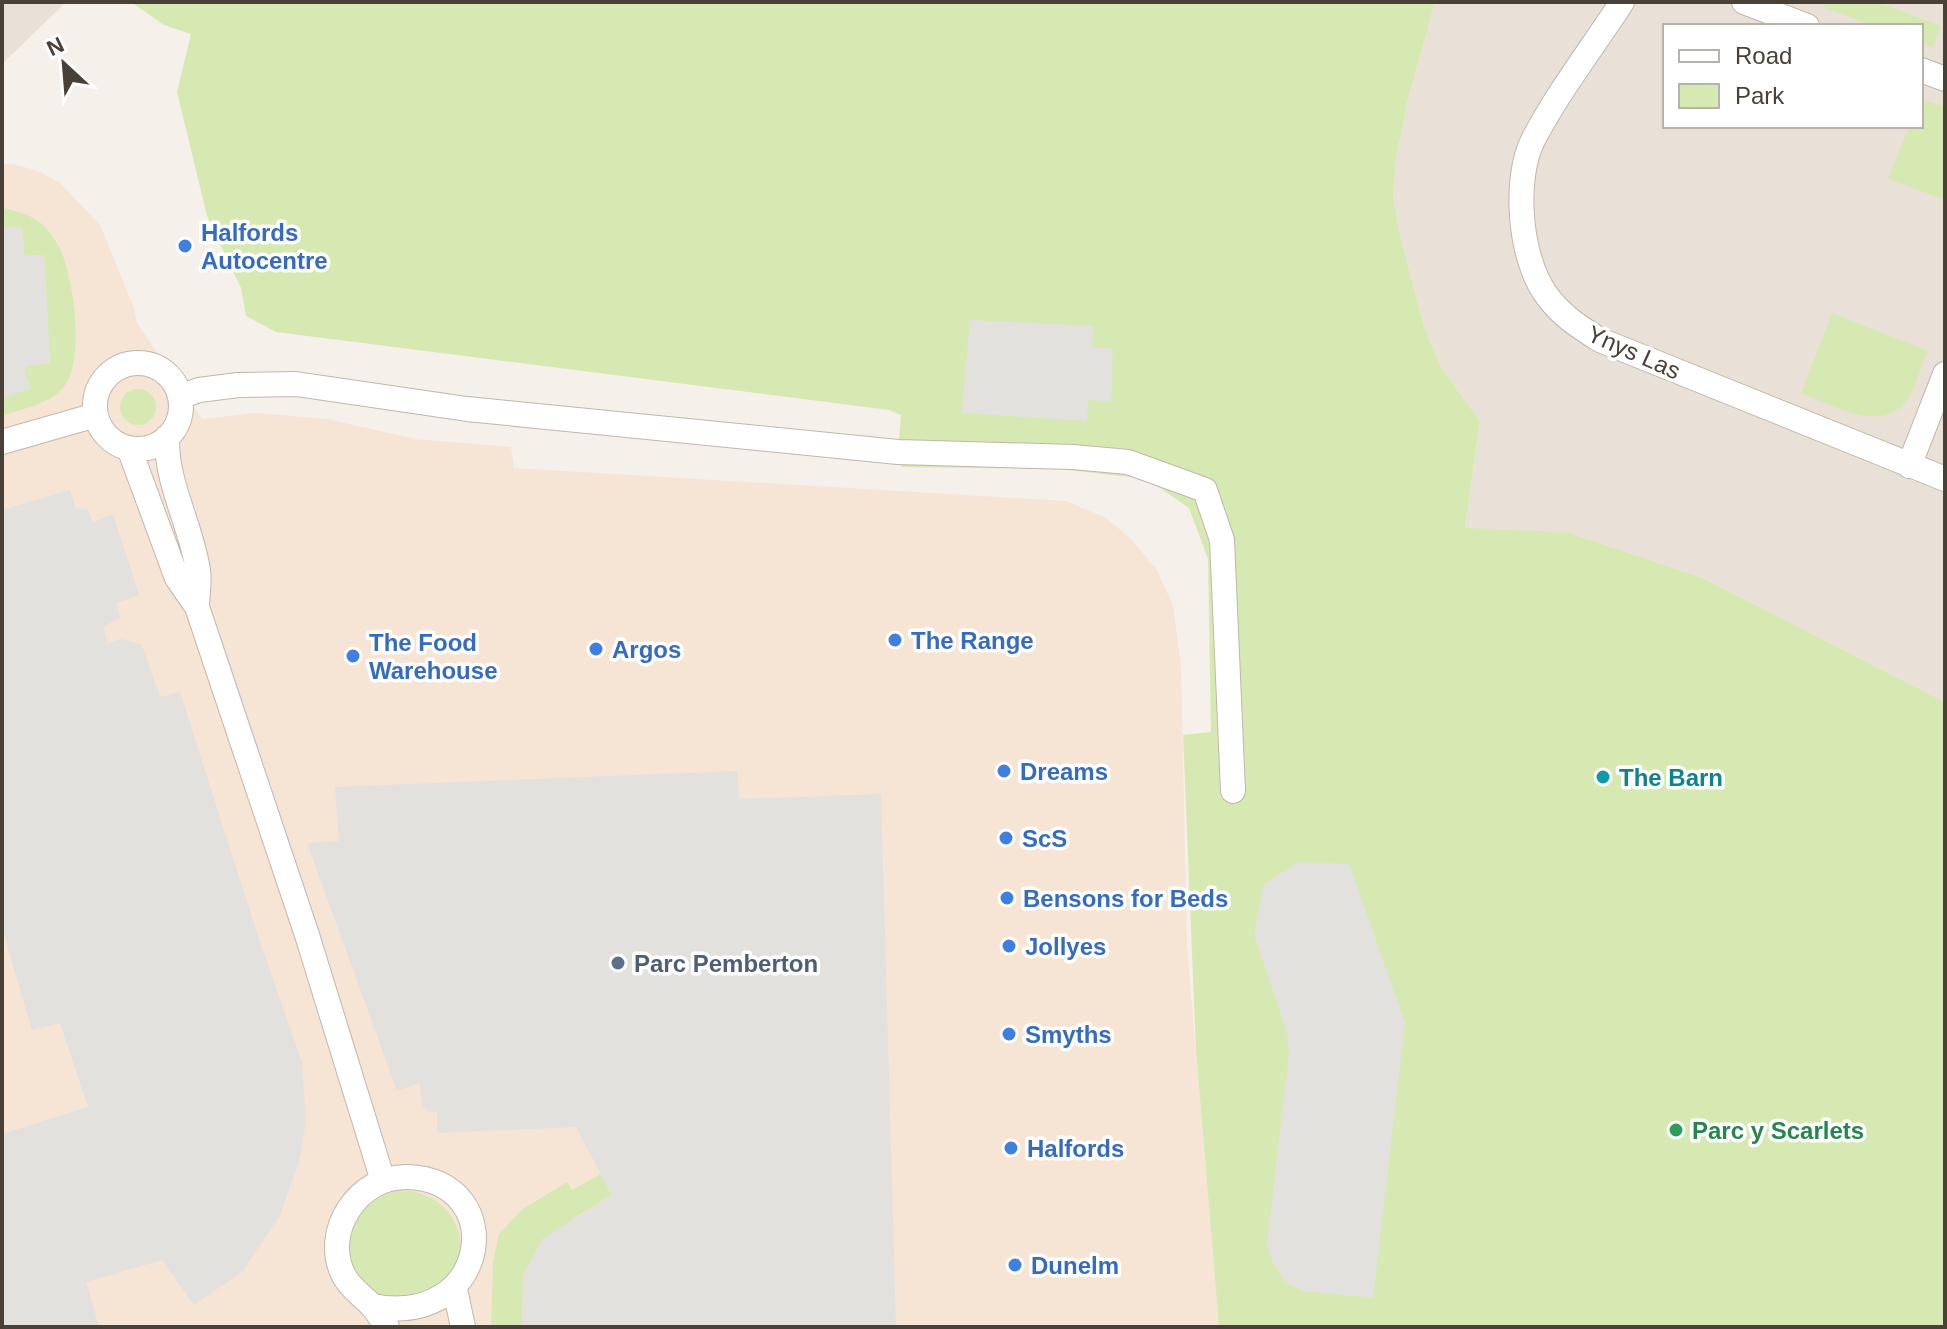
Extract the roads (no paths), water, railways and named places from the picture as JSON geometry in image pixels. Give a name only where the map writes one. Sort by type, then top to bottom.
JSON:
[{"type":"street","name":"Ynys Las","points":[[1622,2],[1532,143],[1522,181],[1522,221],[1529,257],[1544,292],[1567,319],[1600,340],[1945,479]]},
{"type":"street","points":[[1744,2],[1802,24]]},
{"type":"street","points":[[1923,71],[1945,79]]},
{"type":"street","points":[[138,363],[165,373],[180,397],[176,425],[167,437],[143,449],[116,443],[105,434],[96,415],[96,395],[102,382],[111,372],[124,365],[138,363]]},
{"type":"street","points":[[1909,466],[1945,374]]},
{"type":"street","points":[[180,397],[199,390],[238,385],[296,384],[467,409],[883,451],[1073,457],[1128,462],[1169,475],[1205,490],[1222,540],[1233,791]]},
{"type":"street","points":[[2,442],[96,415]]},
{"type":"street","points":[[167,437],[174,490],[199,571],[197,607]]},
{"type":"street","points":[[129,448],[177,578],[197,607],[307,935],[383,1181]]},
{"type":"street","points":[[372,1306],[394,1314],[416,1314],[437,1308],[456,1294],[469,1275],[475,1253],[473,1230],[464,1208],[449,1191],[428,1180],[405,1177],[383,1181],[362,1192],[347,1209],[339,1230],[337,1252],[343,1274],[355,1293],[372,1306],[387,1327]]},
{"type":"street","points":[[456,1294],[463,1327]]},
{"type":"place","name":"Halfords Autocentre","points":[[185,246]]},
{"type":"place","name":"The Range","points":[[895,640]]},
{"type":"place","name":"Argos","points":[[596,649]]},
{"type":"place","name":"The Food Warehouse","points":[[353,656]]},
{"type":"place","name":"Dreams","points":[[1004,771]]},
{"type":"place","name":"The Barn","points":[[1603,777]]},
{"type":"place","name":"ScS","points":[[1006,838]]},
{"type":"place","name":"Bensons for Beds","points":[[1007,898]]},
{"type":"place","name":"Jollyes","points":[[1009,946]]},
{"type":"place","name":"Parc Pemberton","points":[[618,963]]},
{"type":"place","name":"Smyths","points":[[1009,1034]]},
{"type":"place","name":"Parc y Scarlets","points":[[1676,1130]]},
{"type":"place","name":"Halfords","points":[[1011,1148]]},
{"type":"place","name":"Dunelm","points":[[1015,1265]]}]
